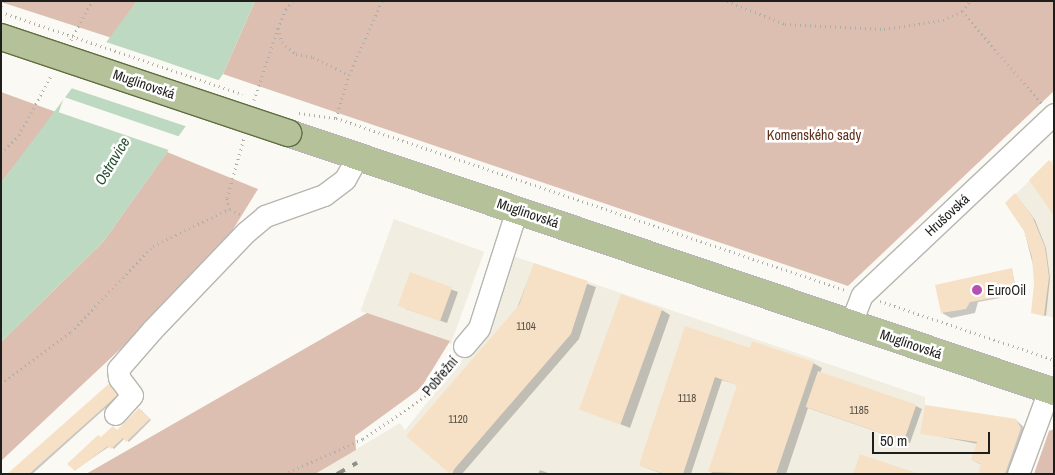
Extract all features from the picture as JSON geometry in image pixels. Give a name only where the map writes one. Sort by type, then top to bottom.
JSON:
[{"type":"main road","name":"Muglinovská","points":[[1,36],[293,119],[358,156],[1051,391]]},
{"type":"street","name":"Hrušovská","points":[[851,323],[862,295],[1053,115]]},
{"type":"street","points":[[115,414],[132,394],[119,378],[118,368],[152,330],[246,232],[265,216],[324,194],[345,179],[358,156]]},
{"type":"street","name":"Pobřežní","points":[[464,346],[479,328],[517,209]]},
{"type":"street","points":[[1018,474],[1051,391]]},
{"type":"path","points":[[1,6],[4,1]]},
{"type":"path","points":[[69,43],[92,1]]},
{"type":"path","points":[[293,1],[278,28],[282,42],[296,54],[313,57],[349,75]]},
{"type":"path","points":[[336,118],[349,75],[382,1]]},
{"type":"path","points":[[728,1],[785,24],[884,29],[928,24],[962,11],[970,1]]},
{"type":"path","points":[[962,11],[1053,115]]},
{"type":"path","points":[[1,12],[244,94]]},
{"type":"path","points":[[1,153],[19,135],[56,68]]},
{"type":"path","points":[[253,98],[262,101]]},
{"type":"path","points":[[293,119],[336,118],[848,290]]},
{"type":"path","points":[[1,384],[71,332],[153,246],[230,209]]},
{"type":"path","points":[[882,302],[1054,360]]},
{"type":"path","name":"Pobřežní","points":[[284,474],[363,439],[427,395],[464,346]]},
{"type":"shaded area","points":[[1054,158],[1054,318],[1033,312],[1035,295],[1032,242],[1007,202]]},
{"type":"shaded area","points":[[394,219],[484,252],[451,344],[360,311]]},
{"type":"shaded area","points":[[510,255],[925,397],[925,405],[1016,419],[1021,428],[1005,474],[315,474],[400,423],[405,430],[485,331]]},
{"type":"green space","points":[[1,1],[137,1],[112,38],[1,2]]},
{"type":"green space","name":"Komenského sady","points":[[255,1],[1054,1],[1054,91],[848,286],[223,74]]},
{"type":"green space","points":[[1,92],[56,112],[1,183]]},
{"type":"green space","points":[[167,152],[258,189],[213,262],[1,461],[1,342],[103,242]]},
{"type":"green space","points":[[367,313],[450,341],[421,388],[355,436],[356,450],[315,474],[86,474]]},
{"type":"green space","points":[[1054,429],[1054,474],[1034,474],[1049,431]]},
{"type":"water","name":"Ostravice","points":[[137,1],[255,1],[223,74],[103,242],[1,342],[1,183]]},
{"type":"pier","points":[[106,42],[221,81],[188,127],[71,88]]},
{"type":"pier","points":[[64,97],[181,137],[176,152],[59,112]]},
{"type":"building","points":[[1049,160],[1054,166],[1054,216],[1029,180]]},
{"type":"building","points":[[1015,193],[1033,218],[1045,247],[1049,277],[1044,316],[1031,313],[1034,284],[1032,257],[1024,231],[1005,203]]},
{"type":"building","points":[[534,263],[588,281],[571,334],[450,474],[406,436],[519,305]]},
{"type":"building","points":[[1012,268],[1016,294],[970,302],[966,309],[941,313],[935,285]]},
{"type":"building","points":[[410,272],[452,287],[440,321],[398,306]]},
{"type":"building","points":[[621,294],[662,309],[620,425],[579,410]]},
{"type":"building","points":[[685,326],[750,348],[752,341],[814,362],[776,474],[708,472],[737,385],[715,377],[683,474],[664,474],[639,465]]},
{"type":"building","points":[[818,371],[916,405],[904,441],[806,407]]},
{"type":"building","points":[[112,381],[121,392],[29,474],[7,474]]},
{"type":"building","points":[[925,405],[1016,419],[1021,428],[1005,474],[978,474],[981,464],[971,460],[977,442],[920,434]]},
{"type":"building","points":[[139,408],[150,419],[126,442],[123,438],[111,449],[108,446],[75,471],[67,464],[98,435],[101,437],[113,426],[117,430]]},
{"type":"building","points":[[860,454],[916,473],[916,474],[853,474]]},
{"type":"railway","points":[[337,474],[357,463]]},
{"type":"place","name":"EuroOil","points":[[977,290]]}]
